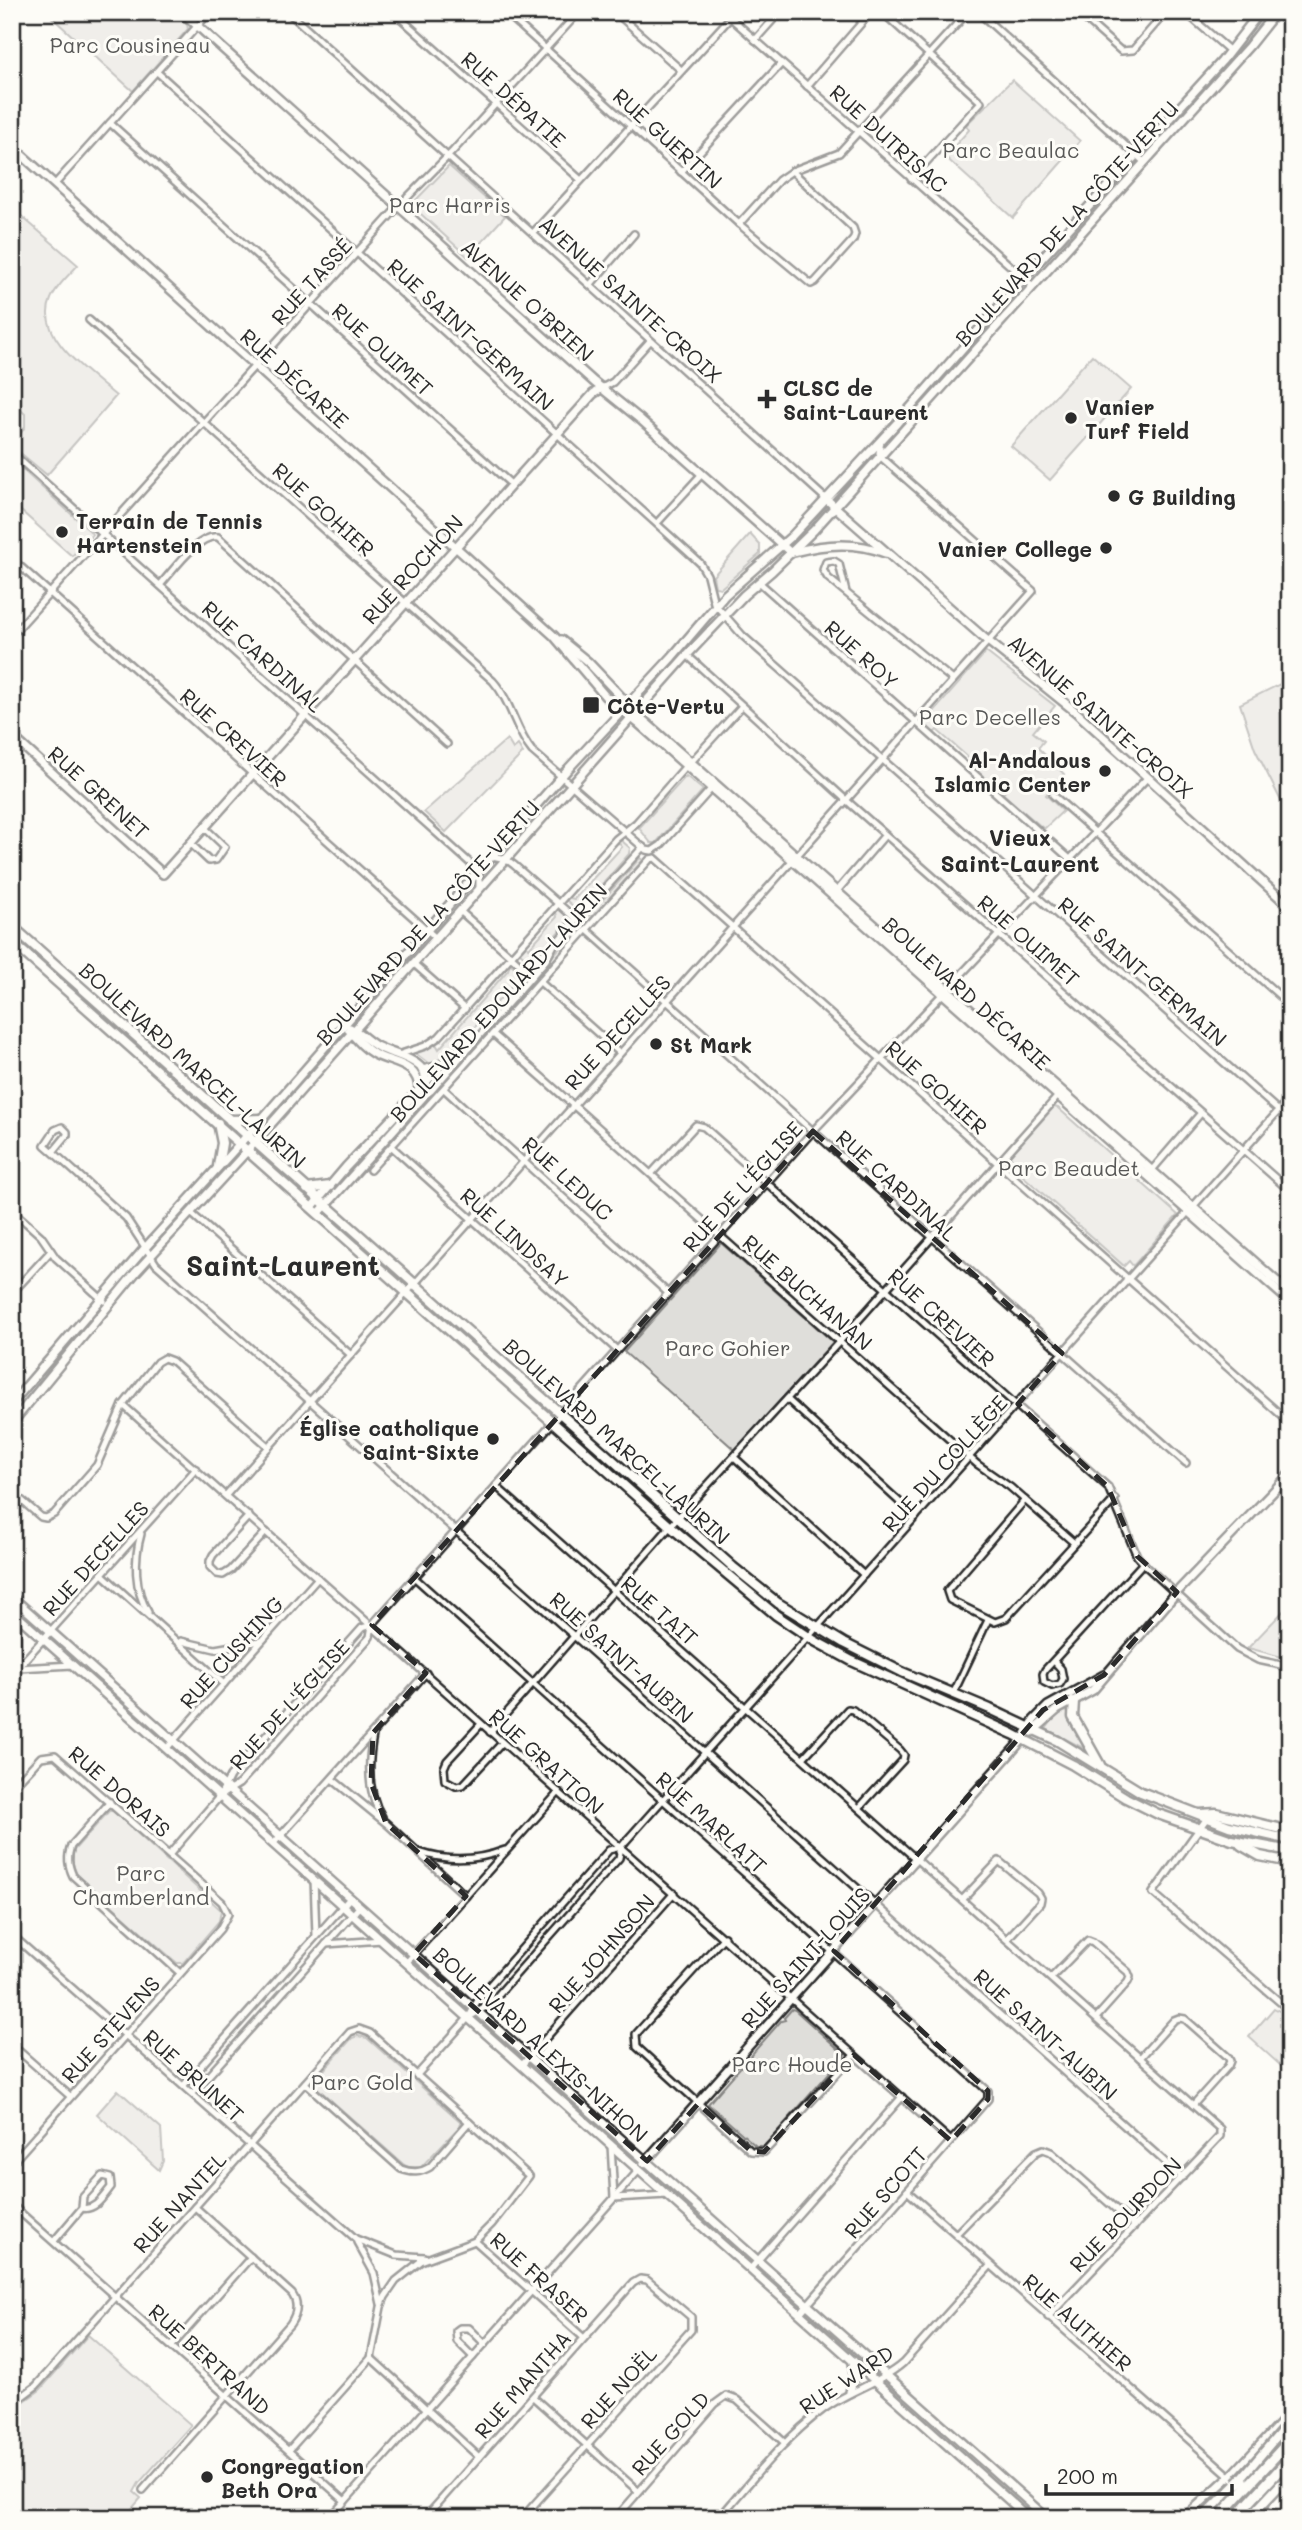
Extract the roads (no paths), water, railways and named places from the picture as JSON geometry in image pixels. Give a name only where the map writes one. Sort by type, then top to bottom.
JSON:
[{"type":"highway","points":[[1219,2518],[1290,2441]]},
{"type":"highway","points":[[1235,2518],[1290,2458]]},
{"type":"highway","points":[[1280,2485],[1290,2463]]},
{"type":"highway","points":[[1233,2480],[1268,2465]]},
{"type":"main road","name":"BOULEVARD MARCEL-LAURIN","points":[[12,926],[760,1590],[817,1628],[873,1658],[1032,1729],[1066,1746],[1135,1789],[1207,1818],[1290,1840]]},
{"type":"main road","name":"BOULEVARD MARCEL-LAURIN","points":[[12,942],[672,1528],[749,1594],[809,1637],[883,1676],[1023,1739],[1134,1802],[1232,1840],[1290,1851]]},
{"type":"main road","points":[[230,1120],[262,1119]]},
{"type":"main road","points":[[218,1123],[222,1143],[218,1166]]},
{"type":"main road","points":[[307,1189],[330,1185]]},
{"type":"main road","points":[[1074,1701],[1073,1717],[1101,1768]]},
{"type":"main road","points":[[1196,1814],[1216,1813],[1290,1830]]},
{"type":"main road","points":[[1232,1840],[1261,1856],[1290,1862]]},
{"type":"main road","points":[[1202,2518],[1233,2480]]},
{"type":"main road","points":[[1249,2518],[1280,2485]]},
{"type":"street","name":"AVENUE O'BRIEN","points":[[182,12],[398,207],[791,553]]},
{"type":"street","points":[[55,184],[210,12]]},
{"type":"street","name":"AVENUE SAINTE-CROIX","points":[[288,12],[835,507],[988,642],[1064,702],[1290,906]]},
{"type":"street","name":"RUE DÉPATIE","points":[[397,12],[397,15],[581,180]]},
{"type":"street","name":"RUE GUERTIN","points":[[505,12],[739,224],[806,283],[811,284],[831,265],[855,234],[853,228],[792,171]]},
{"type":"street","name":"RUE TASSÉ","points":[[12,635],[357,252],[579,12]]},
{"type":"street","points":[[615,12],[681,70]]},
{"type":"street","name":"RUE DUTRISAC","points":[[724,12],[1033,286]]},
{"type":"street","points":[[755,40],[780,12]]},
{"type":"street","points":[[807,86],[871,12]]},
{"type":"street","points":[[882,12],[981,102],[911,179]]},
{"type":"street","points":[[739,224],[779,180],[792,171],[839,153],[968,12]]},
{"type":"street","points":[[978,12],[1144,162]]},
{"type":"street","points":[[1077,12],[1121,51],[1127,52],[1133,50],[1166,12]]},
{"type":"street","points":[[1185,12],[1230,51]]},
{"type":"street","name":"BOULEVARD DE LA CÔTE-VERTU","points":[[12,1403],[145,1248],[262,1119],[627,703],[746,575],[781,545],[881,439],[1230,51],[1260,12]]},
{"type":"street","points":[[1277,12],[1290,25]]},
{"type":"street","name":"BOULEVARD DE LA CÔTE-VERTU","points":[[12,1423],[151,1256],[633,715],[724,616],[791,553],[881,457],[1277,12]]},
{"type":"street","points":[[533,233],[730,18]]},
{"type":"street","points":[[681,172],[782,64]]},
{"type":"street","name":"RUE SAINT-GERMAIN","points":[[157,72],[700,563],[707,575],[710,596],[716,607],[742,635],[1290,1121]]},
{"type":"street","name":"RUE OUIMET","points":[[110,123],[512,485]]},
{"type":"street","name":"RUE DÉCARIE","points":[[12,146],[554,636],[582,656],[627,703]]},
{"type":"street","points":[[590,285],[634,234]]},
{"type":"street","name":"RUE GOHIER","points":[[89,320],[497,686],[507,700],[528,746],[643,847]]},
{"type":"street","name":"RUE ROCHON","points":[[163,873],[593,394],[613,382],[650,341]]},
{"type":"street","points":[[881,439],[881,457]]},
{"type":"street","name":"RUE CARDINAL","points":[[12,453],[479,870]]},
{"type":"street","name":"RUE DECELLES","points":[[226,1495],[1033,591],[881,457]]},
{"type":"street","points":[[657,523],[701,475]]},
{"type":"street","points":[[160,585],[201,539],[212,535],[218,537],[447,744]]},
{"type":"street","name":"AVENUE SAINTE-CROIX","points":[[791,553],[809,548],[857,545],[889,554]]},
{"type":"street","name":"RUE CREVIER","points":[[12,559],[436,938]]},
{"type":"street","points":[[846,592],[839,564],[828,561],[823,572],[846,592],[953,680]]},
{"type":"street","name":"RUE ROY","points":[[759,582],[1070,859]]},
{"type":"street","name":"RUE DÉCARIE","points":[[554,636],[601,692],[621,711]]},
{"type":"street","name":"RUE OUIMET","points":[[687,655],[885,835],[1290,1191]]},
{"type":"street","name":"BOULEVARD DÉCARIE","points":[[627,703],[633,715],[1290,1301]]},
{"type":"street","name":"BOULEVARD EDOUARD-LAURIN","points":[[401,1054],[435,1041],[558,903],[624,831],[636,823],[742,706]]},
{"type":"street","name":"BOULEVARD DÉCARIE","points":[[621,711],[633,715]]},
{"type":"street","name":"RUE GRENET","points":[[12,736],[163,873]]},
{"type":"street","name":"BOULEVARD DÉCARIE","points":[[689,764],[711,789],[837,891],[945,991]]},
{"type":"street","name":"RUE DE L'ÉGLISE","points":[[227,1788],[239,1784],[369,1637],[372,1625],[719,1234],[1147,778]]},
{"type":"street","name":"BOULEVARD EDOUARD-LAURIN","points":[[323,1203],[330,1185],[346,1167],[421,1094],[432,1091],[546,960],[554,945],[643,847],[651,851],[659,847],[711,789]]},
{"type":"street","points":[[1052,795],[1290,1005]]},
{"type":"street","points":[[190,843],[209,861],[216,860],[225,847],[204,827]]},
{"type":"street","points":[[837,891],[885,835]]},
{"type":"street","points":[[492,856],[506,859],[577,920]]},
{"type":"street","name":"RUE GOHIER","points":[[655,858],[1290,1423]]},
{"type":"street","name":"BOULEVARD EDOUARD-LAURIN","points":[[370,1170],[655,858]]},
{"type":"street","points":[[479,870],[480,889]]},
{"type":"street","points":[[460,911],[532,975]]},
{"type":"street","name":"RUE CARDINAL","points":[[587,930],[1186,1463]]},
{"type":"street","points":[[413,963],[465,1009]]},
{"type":"street","points":[[540,982],[620,1053]]},
{"type":"street","points":[[344,1025],[378,1047],[401,1054],[422,1070],[426,1083],[421,1094]]},
{"type":"street","points":[[353,1032],[371,1052],[409,1068],[417,1077],[421,1094]]},
{"type":"street","name":"RUE BUCHANAN","points":[[493,1034],[970,1457],[1073,1542]]},
{"type":"street","name":"BOULEVARD EDOUARD-LAURIN","points":[[426,1083],[440,1066],[478,1036]]},
{"type":"street","points":[[422,1070],[440,1066]]},
{"type":"street","name":"RUE LEDUC","points":[[444,1088],[668,1293]]},
{"type":"street","name":"BOULEVARD EDOUARD-LAURIN","points":[[316,1210],[353,1175],[421,1094]]},
{"type":"street","points":[[490,1732],[679,1517],[1060,1094]]},
{"type":"street","name":"BOULEVARD DÉCARIE","points":[[1060,1094],[1152,1170],[1190,1209],[1290,1293]]},
{"type":"street","name":"RUE DU COLLÈGE","points":[[416,2076],[476,2010],[488,2005],[619,1858],[621,1847],[663,1799],[1290,1098]]},
{"type":"street","points":[[1152,1170],[1201,1113]]},
{"type":"street","name":"RUE CREVIER","points":[[651,1174],[696,1125],[704,1127],[1108,1487],[1136,1553],[1143,1563],[1240,1651],[1261,1661],[1290,1667]]},
{"type":"street","points":[[62,1127],[67,1135],[53,1152],[45,1142],[57,1128],[62,1127]]},
{"type":"street","name":"RUE LINDSAY","points":[[392,1147],[617,1350]]},
{"type":"street","name":"RUE SAINT-AUBIN","points":[[53,1152],[126,1217],[156,1264],[1182,2177]]},
{"type":"street","points":[[346,1167],[353,1175]]},
{"type":"street","points":[[12,1210],[41,1236],[59,1261],[109,1305]]},
{"type":"street","points":[[191,1213],[351,1355]]},
{"type":"street","points":[[12,1293],[51,1251]]},
{"type":"street","points":[[12,1492],[41,1517],[54,1514],[96,1465],[123,1405],[157,1362],[164,1358],[173,1361],[269,1447]]},
{"type":"street","points":[[787,1399],[916,1517]]},
{"type":"street","name":"RUE GRATTON","points":[[123,1405],[951,2141]]},
{"type":"street","points":[[734,1457],[864,1575]]},
{"type":"street","name":"RUE DECELLES","points":[[12,1674],[196,1469]]},
{"type":"street","name":"RUE SAINT-LOUIS","points":[[1032,1729],[1054,1712],[1093,1689],[1177,1592],[1290,1474]]},
{"type":"street","name":"RUE TAIT","points":[[496,1486],[1221,2131]]},
{"type":"street","points":[[1025,1500],[947,1591],[950,1600],[995,1622],[1004,1620],[1115,1499]]},
{"type":"street","points":[[249,1516],[213,1555],[210,1561],[213,1571],[217,1574],[228,1573],[266,1532]]},
{"type":"street","points":[[142,1529],[137,1558],[138,1583],[144,1607],[151,1618]]},
{"type":"street","points":[[1054,1661],[1061,1669],[1063,1679],[1060,1684],[1052,1686],[1045,1684],[1043,1674],[1054,1661],[1143,1563]]},
{"type":"street","points":[[102,1574],[224,1684]]},
{"type":"street","name":"RUE CUSHING","points":[[167,1748],[318,1578]]},
{"type":"street","name":"RUE MARLATT","points":[[415,1578],[988,2091]]},
{"type":"street","name":"BOULEVARD ALEXIS-NIHON","points":[[12,1597],[1047,2518]]},
{"type":"street","name":"RUE DECELLES","points":[[14,1612],[18,1668]]},
{"type":"street","name":"BOULEVARD ALEXIS-NIHON","points":[[14,1612],[1029,2518]]},
{"type":"street","points":[[953,1694],[988,1620]]},
{"type":"street","name":"RUE DE L'ÉGLISE","points":[[169,1854],[227,1788],[230,1776],[362,1628],[372,1625]]},
{"type":"street","points":[[175,1638],[196,1646],[215,1649],[261,1641]]},
{"type":"street","points":[[18,1668],[74,1665]]},
{"type":"street","points":[[274,1843],[426,1673]]},
{"type":"street","name":"RUE SAINT-LOUIS","points":[[330,2518],[1032,1729],[1053,1702],[1104,1675]]},
{"type":"street","points":[[803,1758],[848,1709],[853,1710],[900,1750],[904,1755],[903,1760],[859,1808]]},
{"type":"street","points":[[481,1724],[447,1761],[443,1775],[445,1780],[456,1786],[463,1785],[502,1743]]},
{"type":"street","points":[[373,1732],[371,1783],[376,1807],[386,1822]]},
{"type":"street","name":"RUE DORAIS","points":[[12,1788],[41,1757],[49,1754],[60,1757],[222,1902],[228,1914]]},
{"type":"street","points":[[332,1779],[386,1822],[466,1896]]},
{"type":"street","points":[[407,1962],[559,1792]]},
{"type":"street","points":[[110,1802],[71,1846],[70,1869],[73,1876],[180,1973]]},
{"type":"street","points":[[1207,1818],[1153,1893],[1288,2009]]},
{"type":"street","name":"RUE DU COLLÈGE","points":[[476,2010],[480,1996],[610,1850],[621,1847]]},
{"type":"street","points":[[416,1851],[430,1856],[461,1860],[508,1849]]},
{"type":"street","points":[[963,1899],[999,1861],[1038,1893],[1040,1903],[1007,1939]]},
{"type":"street","points":[[314,1879],[316,1935]]},
{"type":"street","name":"RUE JOHNSON","points":[[522,2065],[674,1894]]},
{"type":"street","points":[[184,2085],[350,1898]]},
{"type":"street","points":[[193,2093],[360,1906]]},
{"type":"street","name":"RUE STEVENS","points":[[12,2163],[220,1929],[228,1914]]},
{"type":"street","name":"RUE BRUNET","points":[[12,1934],[356,2239],[396,2255],[432,2256]]},
{"type":"street","points":[[723,1937],[636,2034],[635,2040],[637,2047],[698,2104],[751,2151],[764,2152],[854,2055]]},
{"type":"street","points":[[326,1944],[382,1940]]},
{"type":"street","points":[[1051,1978],[1088,1940],[1093,1941],[1119,1964],[1129,1974],[1130,1979],[1096,2018]]},
{"type":"street","points":[[1140,2057],[1174,2020],[1179,2018],[1185,2020],[1227,2057],[1230,2061],[1228,2066],[1193,2105]]},
{"type":"street","name":"RUE NANTEL","points":[[12,2404],[36,2386],[350,2032],[359,2029],[370,2033],[416,2076]]},
{"type":"street","points":[[12,2045],[70,2096]]},
{"type":"street","points":[[289,2450],[371,2358],[385,2297],[396,2281],[415,2265],[432,2256],[475,2241],[492,2224],[529,2176],[416,2076]]},
{"type":"street","points":[[305,2083],[401,2169],[408,2172],[424,2171],[430,2167],[469,2122]]},
{"type":"street","name":"RUE SCOTT","points":[[800,2312],[988,2099],[988,2091]]},
{"type":"street","points":[[751,2268],[902,2097]]},
{"type":"street","name":"RUE BOURDON","points":[[1048,2317],[1182,2177],[1220,2136],[1221,2131]]},
{"type":"street","points":[[611,2144],[614,2198],[668,2195]]},
{"type":"street","points":[[957,2234],[1036,2152],[1043,2149],[1051,2152],[1135,2226]]},
{"type":"street","points":[[54,2241],[82,2208],[83,2197],[98,2179],[102,2176],[110,2178],[111,2187],[94,2206],[82,2208]]},
{"type":"street","name":"RUE AUTHIER","points":[[906,2191],[1233,2480]]},
{"type":"street","name":"RUE BERTRAND","points":[[12,2205],[345,2501]]},
{"type":"street","points":[[143,2490],[293,2319],[297,2305],[292,2294],[195,2207]]},
{"type":"street","name":"RUE BRUNET","points":[[356,2239],[374,2273],[382,2307]]},
{"type":"street","name":"RUE FRASER","points":[[475,2241],[584,2338]]},
{"type":"street","points":[[172,2346],[251,2257]]},
{"type":"street","name":"RUE WARD","points":[[719,2518],[785,2443],[819,2412],[903,2363],[990,2266]]},
{"type":"street","name":"RUE MANTHA","points":[[425,2518],[633,2283],[647,2280]]},
{"type":"street","name":"RUE NOËL","points":[[522,2518],[691,2330],[691,2317],[647,2280]]},
{"type":"street","points":[[474,2357],[457,2341],[456,2331],[469,2328],[485,2344]]},
{"type":"street","points":[[371,2358],[480,2457]]},
{"type":"street","points":[[850,2392],[854,2375],[853,2360]]},
{"type":"street","name":"RUE GOLD","points":[[615,2518],[715,2404],[726,2396],[737,2400],[785,2443]]},
{"type":"street","points":[[533,2397],[638,2491]]},
{"type":"street","points":[[1184,2518],[1233,2480],[1284,2423]]},
{"type":"street","points":[[1233,2480],[1284,2423]]},
{"type":"street","points":[[1259,2515],[1268,2500],[1284,2423]]},
{"type":"street","points":[[1280,2485],[1290,2475]]},
{"type":"street","points":[[1233,2480],[1255,2491],[1261,2502],[1259,2515]]},
{"type":"railway","points":[[1283,2518],[1290,2484]]},
{"type":"place","name":"CLSC de Saint-Laurent","points":[[767,399]]},
{"type":"place","name":"Vanier Turf Field","points":[[1071,418]]},
{"type":"place","name":"G Building","points":[[1114,496]]},
{"type":"place","name":"Terrain de Tennis Hartenstein","points":[[62,532]]},
{"type":"place","name":"Vanier College","points":[[1106,548]]},
{"type":"place","name":"Côte-Vertu","points":[[591,705]]},
{"type":"place","name":"Al-Andalous Islamic Center","points":[[1105,771]]},
{"type":"place","name":"St Mark","points":[[656,1044]]},
{"type":"place","name":"Église catholique Saint-Sixte","points":[[493,1439]]},
{"type":"place","name":"Congregation Beth Ora","points":[[207,2477]]},
{"type":"district","name":"Vieux Saint-Laurent","points":[[1020,850]]},
{"type":"district","name":"Saint-Laurent","points":[[283,1265]]},
{"type":"park label","name":"Parc Cousineau","points":[[130,44]]},
{"type":"park label","name":"Parc Beaulac","points":[[1011,149]]},
{"type":"park label","name":"Parc Harris","points":[[450,204]]},
{"type":"park label","name":"Parc Decelles","points":[[990,716]]},
{"type":"park label","name":"Parc Beaudet","points":[[1069,1167]]},
{"type":"park label","name":"Parc Gohier","points":[[728,1347]]},
{"type":"park label","name":"Parc Chamberland","points":[[141,1884]]},
{"type":"park label","name":"Parc Houde","points":[[792,2063]]},
{"type":"park label","name":"Parc Gold","points":[[362,2081]]}]
